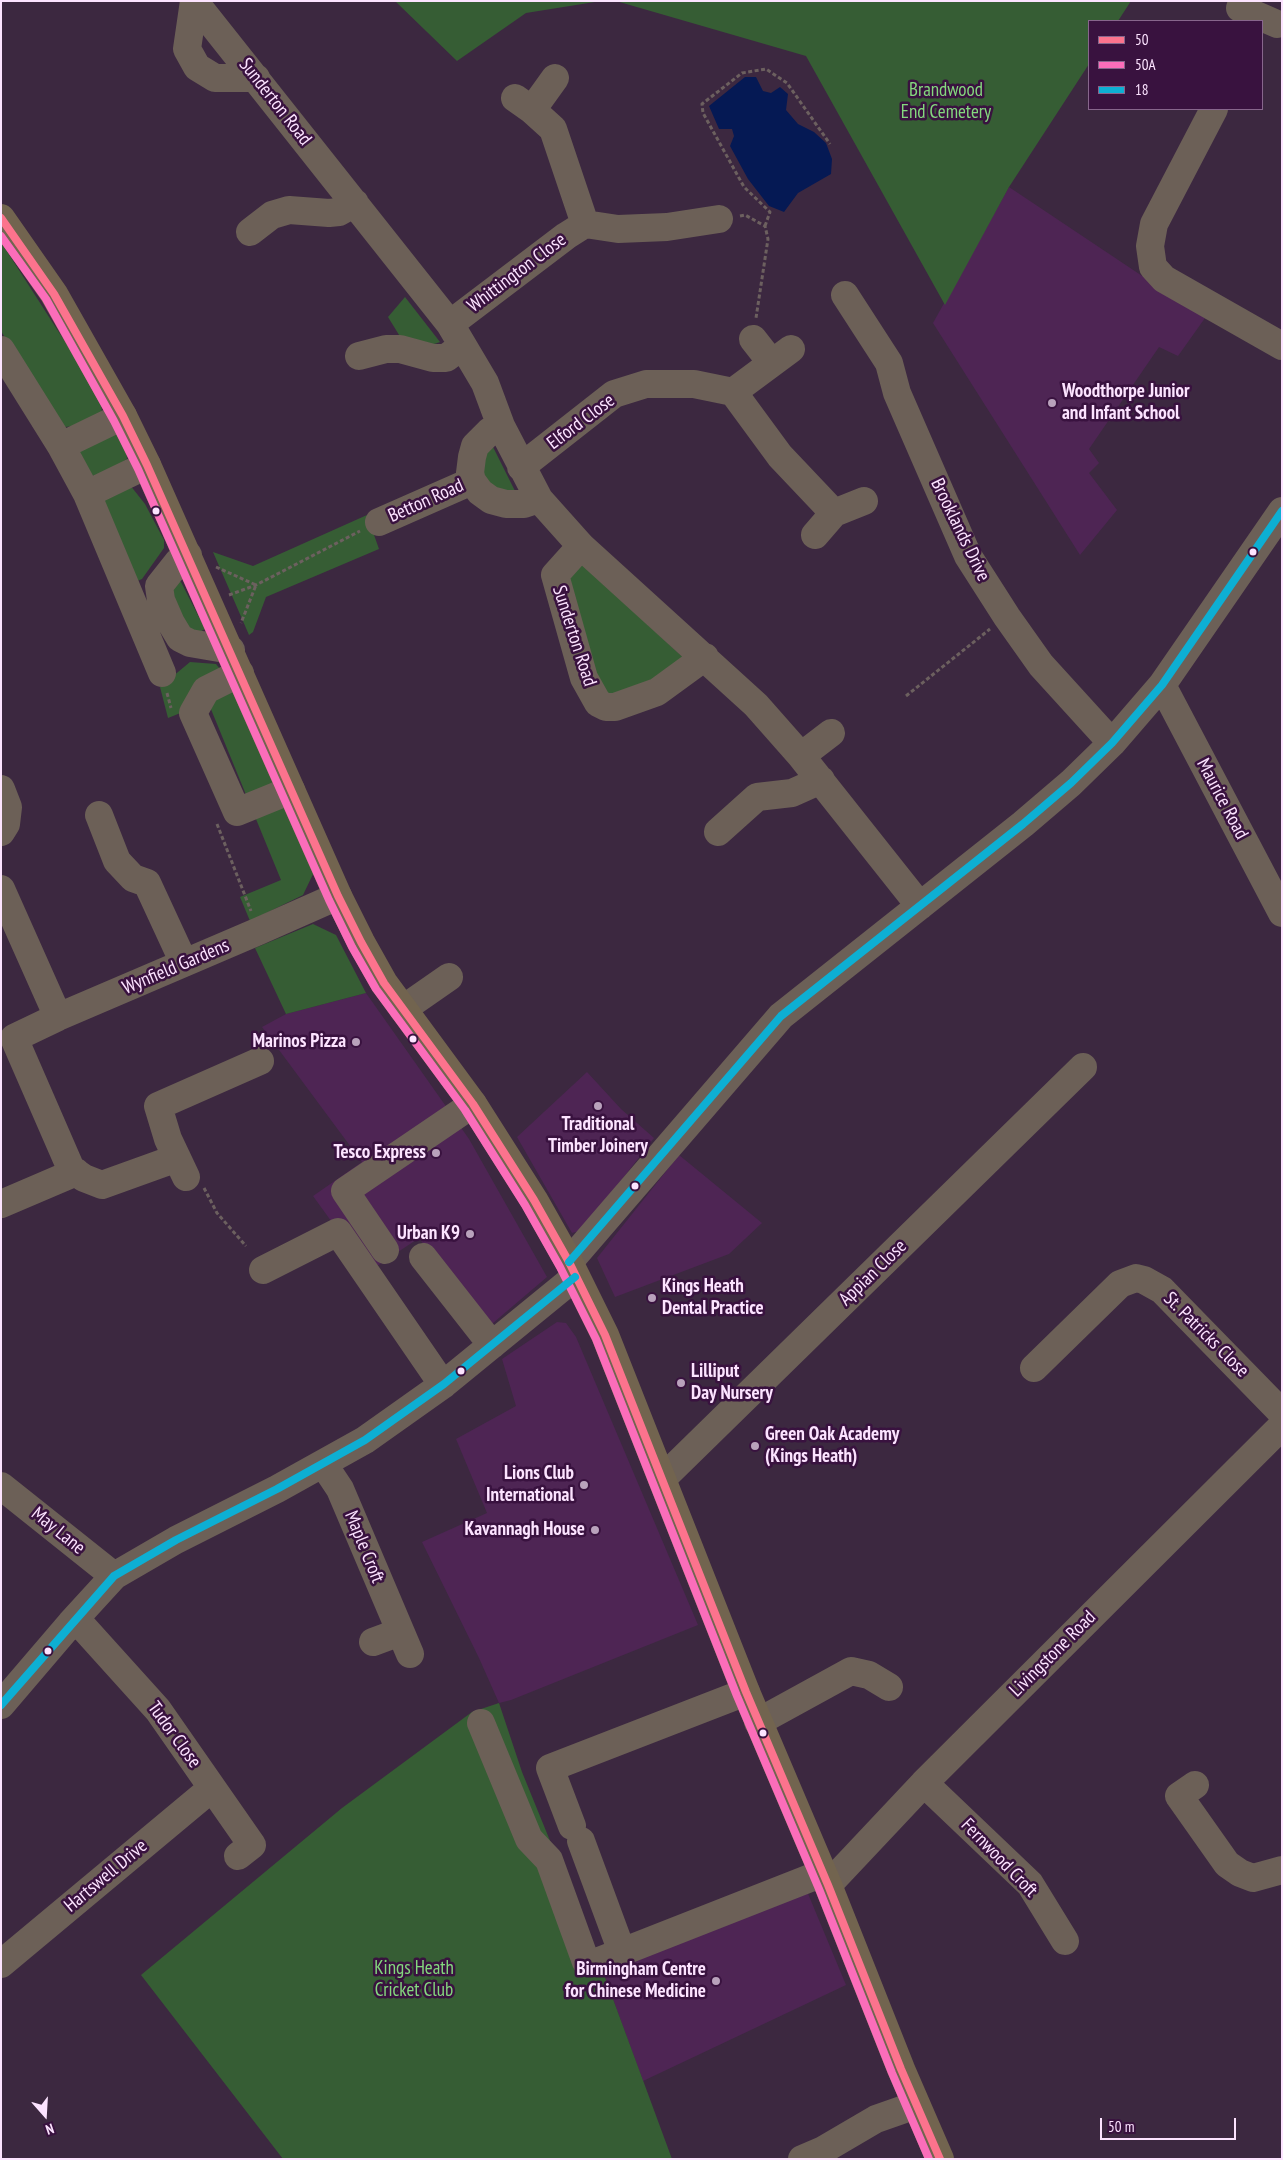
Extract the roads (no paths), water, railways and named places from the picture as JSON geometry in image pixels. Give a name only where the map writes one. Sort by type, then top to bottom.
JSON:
[{"type":"highway","points":[[1,218],[54,294],[123,416],[210,603],[338,896],[384,983],[473,1104],[534,1200],[605,1335],[758,1722],[826,1879],[916,2105],[940,2159]]},
{"type":"street","name":"Sunderton Road","points":[[194,1],[355,203],[456,335],[485,383],[501,426],[539,499],[581,546],[756,705],[801,756],[920,906]]},
{"type":"street","points":[[194,1],[187,49],[197,67],[214,78],[256,78]]},
{"type":"street","name":"Whittington Close","points":[[555,78],[523,104],[553,129],[585,224]]},
{"type":"street","points":[[1213,110],[1154,224],[1150,246],[1153,267],[1164,279],[1282,346]]},
{"type":"street","points":[[250,232],[272,215],[289,210],[339,212],[355,203]]},
{"type":"street","name":"Whittington Close","points":[[456,335],[566,236],[585,224],[618,229],[667,227],[719,219]]},
{"type":"street","name":"Brooklands Drive","points":[[845,295],[889,363],[897,393],[968,556],[1007,617],[1041,665],[1112,742]]},
{"type":"street","points":[[359,356],[393,349],[433,358],[446,358],[456,335]]},
{"type":"street","points":[[753,339],[781,355],[733,392],[780,456],[834,513]]},
{"type":"street","points":[[1,350],[61,446],[87,494],[162,673]]},
{"type":"street","name":"Elford Close","points":[[521,467],[614,394],[646,384],[694,384],[733,392]]},
{"type":"street","points":[[61,446],[123,416]]},
{"type":"street","name":"Betton Road","points":[[501,426],[490,431],[475,446],[470,473],[472,481],[480,492],[491,500],[506,504],[524,504],[539,499]]},
{"type":"street","points":[[87,494],[147,465]]},
{"type":"street","name":"Betton Road","points":[[379,522],[472,481]]},
{"type":"street","points":[[815,535],[834,513],[864,502]]},
{"type":"street","points":[[1,1705],[71,1622],[114,1576],[176,1540],[324,1465],[365,1440],[443,1385],[492,1345],[572,1270],[781,1016],[1023,824],[1070,783],[1112,742],[1162,685],[1282,511]]},
{"type":"street","name":"Sunderton Road","points":[[581,546],[554,575],[584,678],[598,703],[606,707],[615,707],[657,692],[704,657]]},
{"type":"street","points":[[188,555],[178,562],[159,586],[161,600],[180,638],[235,661],[206,690],[194,712],[213,758],[237,812],[291,790]]},
{"type":"street","name":"Maurice Road","points":[[1162,685],[1282,913]]},
{"type":"street","points":[[801,756],[831,733]]},
{"type":"street","points":[[718,832],[757,797],[792,793],[820,780]]},
{"type":"street","points":[[1,789],[8,807],[6,824],[1,832]]},
{"type":"street","points":[[99,815],[118,861],[134,878],[147,883],[184,964]]},
{"type":"street","points":[[1,889],[58,1017]]},
{"type":"street","name":"Wynfield Gardens","points":[[76,1172],[71,1170],[8,1041],[58,1017],[338,896]]},
{"type":"street","points":[[402,1009],[450,977]]},
{"type":"street","points":[[1,1204],[76,1172],[102,1185],[177,1158],[158,1106],[260,1061]]},
{"type":"street","name":"Appian Close","points":[[662,1479],[1083,1067]]},
{"type":"street","points":[[385,1250],[345,1191],[473,1104]]},
{"type":"street","points":[[263,1270],[338,1232],[443,1385]]},
{"type":"street","points":[[423,1257],[492,1345]]},
{"type":"street","name":"St. Patricks Close","points":[[1034,1368],[1120,1284],[1136,1278],[1144,1280],[1162,1290],[1282,1413]]},
{"type":"street","name":"Livingstone Road","points":[[826,1879],[1282,1426]]},
{"type":"street","name":"Maple Croft","points":[[324,1465],[340,1489],[405,1643],[373,1642]]},
{"type":"street","name":"May Lane","points":[[1,1486],[114,1576]]},
{"type":"street","name":"Tudor Close","points":[[71,1622],[84,1628],[158,1710],[252,1845],[238,1856]]},
{"type":"street","points":[[758,1722],[851,1671],[869,1675],[890,1687]]},
{"type":"street","points":[[622,1952],[550,1768],[746,1692]]},
{"type":"street","points":[[482,1723],[529,1839],[549,1860],[586,1962],[599,1961],[826,1879]]},
{"type":"street","name":"Fernwood Croft","points":[[924,1783],[1030,1884],[1065,1941]]},
{"type":"street","points":[[1195,1785],[1179,1796],[1227,1864],[1240,1873],[1253,1878],[1282,1870]]},
{"type":"street","name":"Hartswell Drive","points":[[1,1964],[212,1788]]},
{"type":"street","points":[[802,2159],[823,2150],[876,2119],[916,2105]]},
{"type":"place","name":"Woodthorpe Junior and Infant School","points":[[1052,403]]},
{"type":"place","name":"Marinos Pizza","points":[[356,1042]]},
{"type":"place","name":"Traditional Timber Joinery","points":[[598,1106]]},
{"type":"place","name":"Tesco Express","points":[[436,1153]]},
{"type":"place","name":"Urban K9","points":[[470,1234]]},
{"type":"place","name":"Kings Heath Dental Practice","points":[[652,1298]]},
{"type":"place","name":"Lilliput Day Nursery","points":[[681,1383]]},
{"type":"place","name":"Green Oak Academy (Kings Heath)","points":[[755,1446]]},
{"type":"place","name":"Lions Club International","points":[[584,1485]]},
{"type":"place","name":"Kavannagh House","points":[[595,1530]]},
{"type":"place","name":"Birmingham Centre for Chinese Medicine","points":[[716,1981]]},
{"type":"park label","name":"Brandwood End Cemetery","points":[[946,102]]},
{"type":"park label","name":"Kings Heath Cricket Club","points":[[414,1980]]}]
